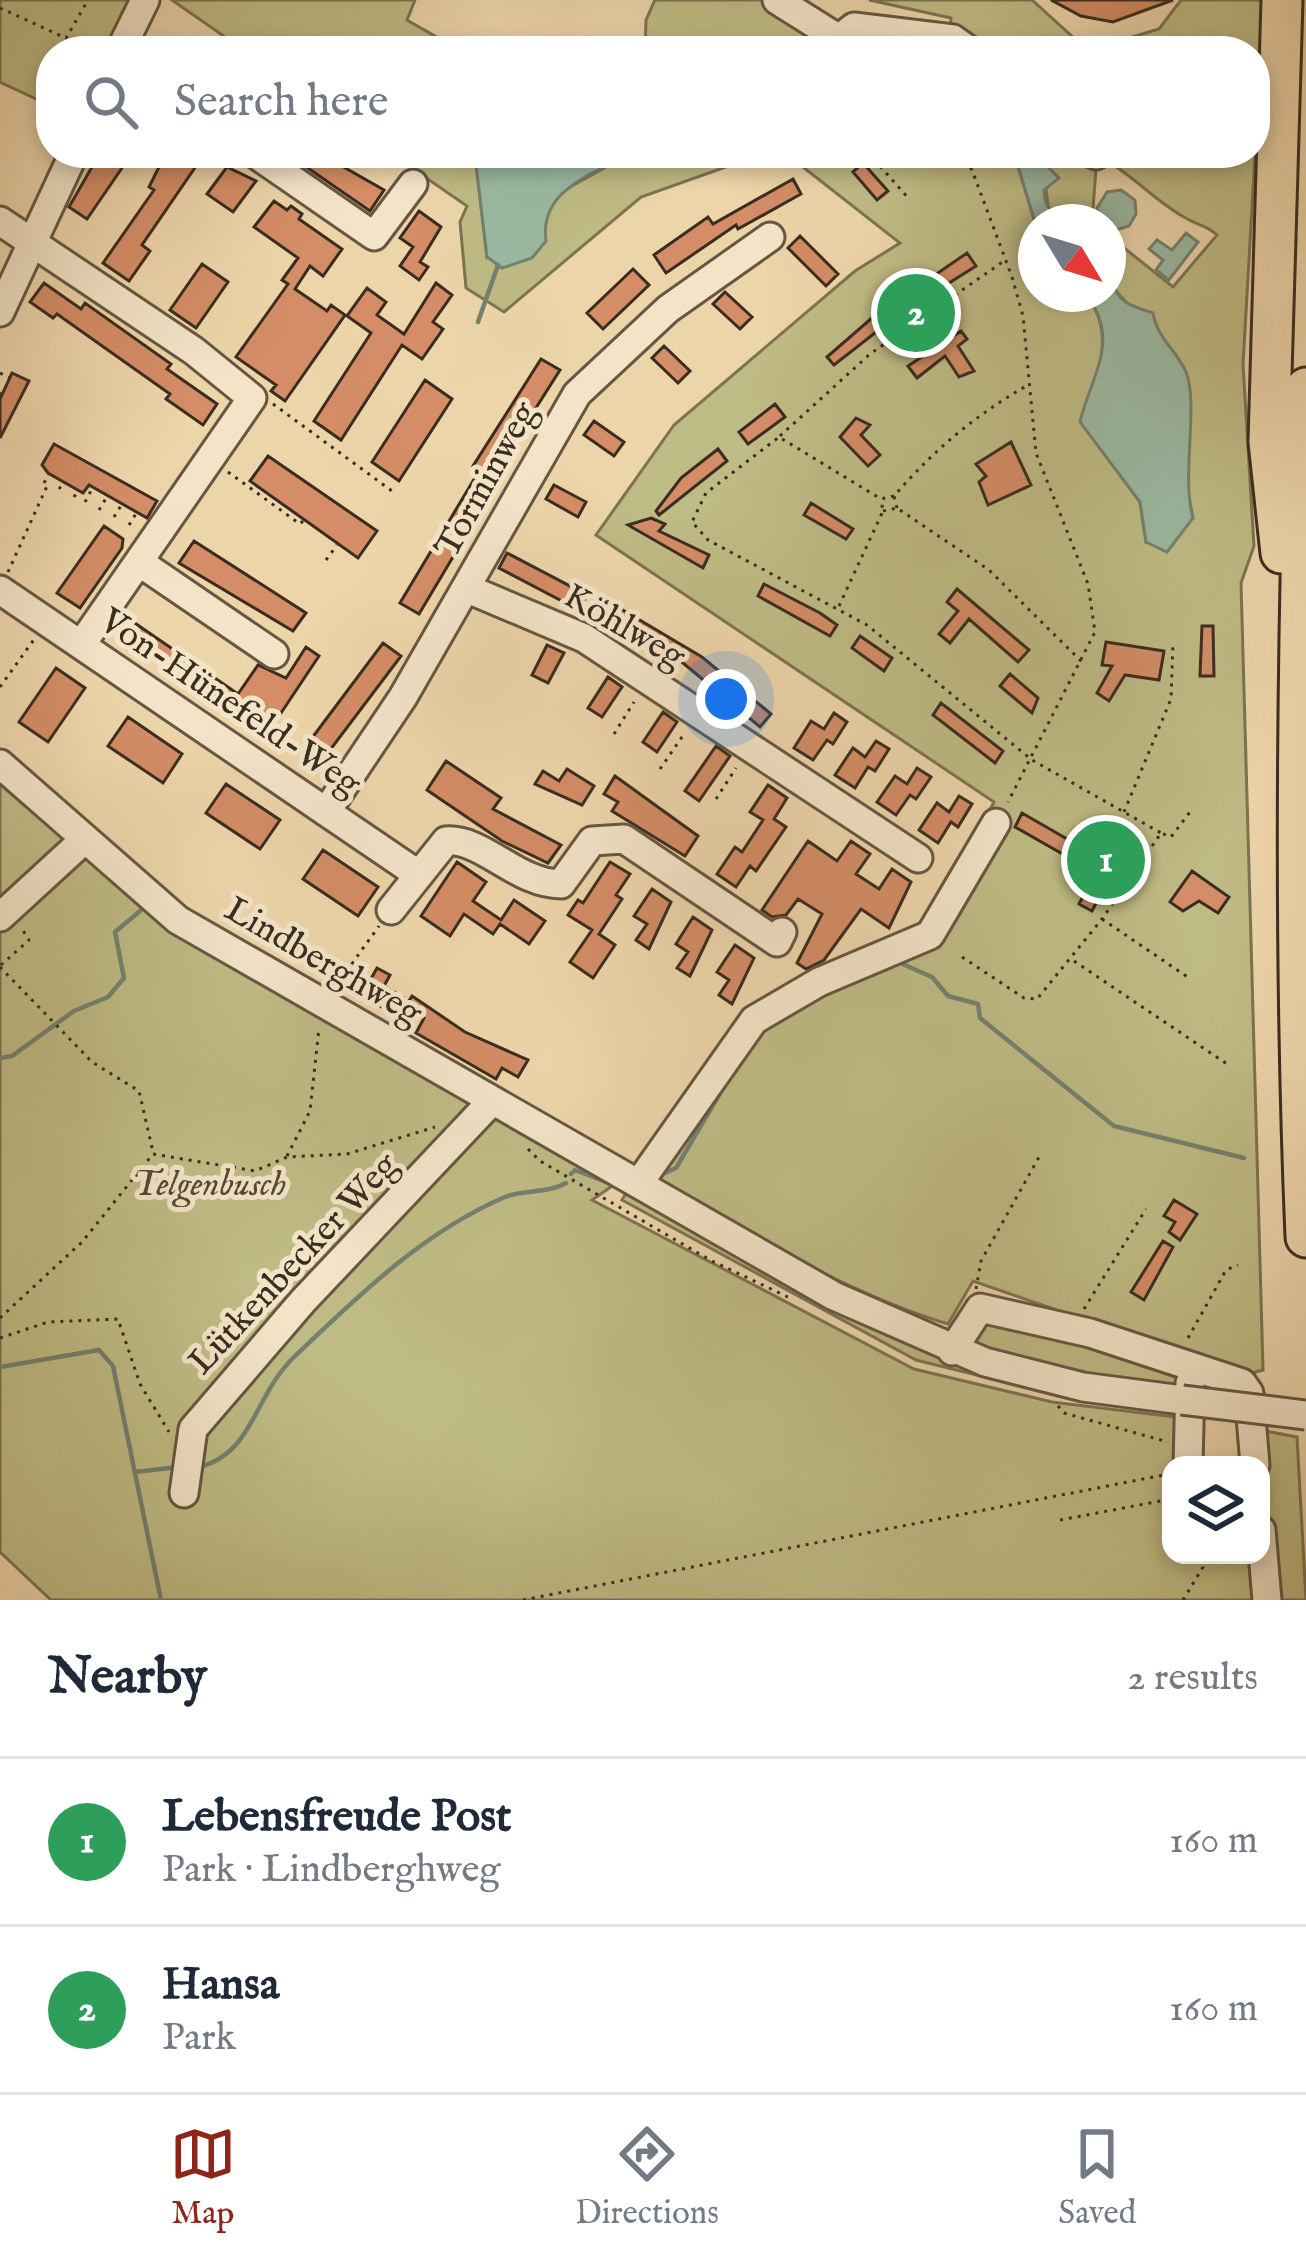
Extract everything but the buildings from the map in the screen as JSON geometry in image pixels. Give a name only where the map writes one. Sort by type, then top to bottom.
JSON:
[{"type":"highway","points":[[1282,0],[1269,442],[1296,720]]},
{"type":"highway","points":[[1306,388],[1296,720],[1296,1003],[1306,1237]]},
{"type":"street","points":[[127,36],[145,0]]},
{"type":"street","points":[[777,0],[834,36]]},
{"type":"street","points":[[843,36],[854,27],[928,36]]},
{"type":"street","points":[[0,312],[67,168]]},
{"type":"street","points":[[276,168],[374,236],[413,184]]},
{"type":"street","points":[[0,221],[34,240],[252,398],[81,645]]},
{"type":"street","name":"Torminweg","points":[[326,812],[468,589],[520,486],[577,394],[668,309],[770,237]]},
{"type":"street","points":[[139,562],[274,654]]},
{"type":"street","name":"Köhlweg","points":[[468,589],[584,638],[918,858]]},
{"type":"street","name":"Von-Hünefeld-Weg","points":[[0,590],[419,875]]},
{"type":"street","name":"Lindberghweg","points":[[0,764],[178,920],[834,1296],[952,1351],[1071,1384],[1306,1414]]},
{"type":"street","points":[[639,1183],[754,1020],[819,982],[930,935],[996,823]]},
{"type":"street","points":[[5,914],[85,838]]},
{"type":"street","points":[[391,910],[438,847],[454,840],[536,884],[561,884],[592,842],[624,839],[777,942],[782,932]]},
{"type":"street","name":"Lütkenbecker Weg","points":[[184,1493],[185,1460],[193,1429],[491,1101]]},
{"type":"street","points":[[952,1351],[980,1308],[1186,1356],[1242,1383],[1249,1393],[1255,1456]]},
{"type":"street","points":[[1186,1356],[1187,1455]]},
{"type":"street","points":[[1264,1564],[1267,1600]]},
{"type":"path","points":[[67,36],[88,0]]},
{"type":"path","points":[[0,8],[62,36]]},
{"type":"path","points":[[882,168],[910,200]]},
{"type":"path","points":[[971,168],[1023,316],[1036,453],[1088,584],[1095,632],[1083,664],[996,823]]},
{"type":"path","points":[[1005,260],[871,354],[779,437],[706,493],[692,522],[708,540],[838,608],[894,644],[1033,760],[1171,837],[1190,812]]},
{"type":"path","points":[[0,373],[10,378]]},
{"type":"path","points":[[779,437],[881,499],[894,496],[972,418],[1030,384]]},
{"type":"path","points":[[252,398],[272,403],[392,491]]},
{"type":"path","points":[[210,459],[301,524],[304,520]]},
{"type":"path","points":[[0,590],[49,474]]},
{"type":"path","points":[[59,490],[64,482]]},
{"type":"path","points":[[85,502],[93,487]]},
{"type":"path","points":[[74,497],[78,490]]},
{"type":"path","points":[[99,510],[108,495]]},
{"type":"path","points":[[894,496],[897,508],[989,570],[1083,664]]},
{"type":"path","points":[[838,608],[883,511],[881,499]]},
{"type":"path","points":[[114,517],[122,504]]},
{"type":"path","points":[[883,511],[897,508]]},
{"type":"path","points":[[129,525],[137,512]]},
{"type":"path","points":[[326,560],[337,545]]},
{"type":"path","points":[[0,687],[46,622]]},
{"type":"path","points":[[1124,812],[1171,699],[1173,644]]},
{"type":"path","points":[[614,734],[649,680]]},
{"type":"path","points":[[660,769],[699,713]]},
{"type":"path","points":[[716,799],[750,747]]},
{"type":"path","points":[[962,957],[1024,998],[1037,999],[1102,919],[1161,833]]},
{"type":"path","points":[[287,1157],[310,1111],[323,1003],[391,910]]},
{"type":"path","points":[[5,914],[29,940],[0,966],[92,1062],[139,1091],[153,1154]]},
{"type":"path","points":[[1102,919],[1189,978]]},
{"type":"path","points":[[1070,959],[1227,1064]]},
{"type":"path","points":[[153,1154],[256,1171],[287,1157],[347,1154],[439,1126],[466,1132]]},
{"type":"path","points":[[0,1318],[82,1242],[153,1154]]},
{"type":"path","points":[[980,1308],[975,1286],[981,1261],[1040,1156]]},
{"type":"path","points":[[1085,1314],[1145,1209]]},
{"type":"path","points":[[1186,1356],[1226,1270],[1238,1265]]},
{"type":"path","points":[[0,1338],[48,1322],[118,1319],[140,1384],[185,1460]]},
{"type":"path","points":[[1057,1398],[1064,1413],[1187,1455]]},
{"type":"path","points":[[523,1600],[1162,1476]]},
{"type":"path","points":[[1060,1520],[1162,1501]]},
{"type":"path","points":[[1183,1600],[1202,1564]]},
{"type":"green space","points":[[0,0],[131,0],[114,36],[36,36],[36,99],[0,82]]},
{"type":"green space","points":[[172,0],[415,0],[407,20],[435,36],[224,36]]},
{"type":"green space","points":[[655,0],[762,0],[814,36],[645,36]]},
{"type":"green space","points":[[869,0],[1032,0],[1072,36],[949,36],[951,18]]},
{"type":"green space","points":[[1181,0],[1264,0],[1262,36],[1136,36],[1159,29]]},
{"type":"green space","points":[[412,168],[476,168],[487,257],[543,219],[549,203],[570,187],[604,168],[723,168],[641,197],[504,312],[466,288],[460,222],[467,206]]},
{"type":"green space","points":[[804,168],[1019,168],[1029,204],[1018,204],[1018,312],[1096,312],[1101,357],[1081,422],[1140,502],[1146,542],[1193,518],[1153,314],[1126,302],[1126,249],[1173,287],[1217,235],[1173,210],[1118,168],[1254,168],[1243,364],[1254,546],[1241,583],[1263,1370],[1244,1375],[973,1281],[948,1324],[873,1296],[801,1261],[662,1181],[658,1168],[760,1023],[931,919],[994,802],[596,535],[674,425],[855,271],[900,243]]},
{"type":"green space","points":[[1044,168],[1096,168],[1093,204],[1048,204]]},
{"type":"green space","name":"Telgenbusch","points":[[0,784],[131,891],[615,1184],[592,1200],[914,1369],[1052,1402],[1176,1417],[1182,1456],[1162,1456],[1162,1564],[1257,1564],[1259,1600],[51,1600],[0,1552]]},
{"type":"green space","points":[[629,1188],[915,1346],[951,1361],[1142,1407],[1053,1394],[916,1360],[622,1200]]},
{"type":"green space","points":[[1001,1318],[1185,1373],[1187,1389],[1100,1378],[981,1351],[973,1341],[974,1327]]},
{"type":"green space","points":[[1260,1430],[1297,1437],[1306,1600],[1274,1600],[1270,1456],[1262,1456]]},
{"type":"shaded area","points":[[476,168],[603,168],[560,196],[546,223],[546,241],[532,258],[502,268],[487,257]]},
{"type":"shaded area","points":[[1019,168],[1049,168],[1059,178],[1044,190],[1046,202],[1030,204]]},
{"type":"shaded area","points":[[1121,190],[1135,200],[1136,214],[1129,226],[1126,204],[1100,204],[1107,192]]},
{"type":"shaded area","points":[[1186,233],[1198,242],[1169,280],[1156,270],[1163,260],[1149,249],[1157,240],[1172,250]]},
{"type":"shaded area","points":[[1126,302],[1153,313],[1186,372],[1193,518],[1167,552],[1146,542],[1140,502],[1080,422],[1100,358],[1102,326],[1097,312],[1126,312]]},
{"type":"waterway","points":[[478,322],[498,265]]},
{"type":"waterway","points":[[0,1058],[12,1056],[74,1011],[108,997],[124,978],[115,932],[140,911]]},
{"type":"waterway","points":[[898,962],[932,977],[948,996],[978,1004],[980,1018],[1114,1126],[1244,1158]]},
{"type":"waterway","points":[[665,1173],[676,1168],[726,1083]]},
{"type":"waterway","points":[[571,1174],[575,1170],[606,1182]]},
{"type":"waterway","points":[[196,1468],[230,1451],[294,1357],[419,1247],[505,1197],[566,1183]]},
{"type":"waterway","points":[[0,1367],[99,1350],[113,1366],[161,1600]]},
{"type":"waterway","points":[[135,1472],[178,1467]]},
{"type":"place","name":"Hansa","points":[[916,313]]},
{"type":"place","name":"Lebensfreude Post","points":[[1106,860]]}]
